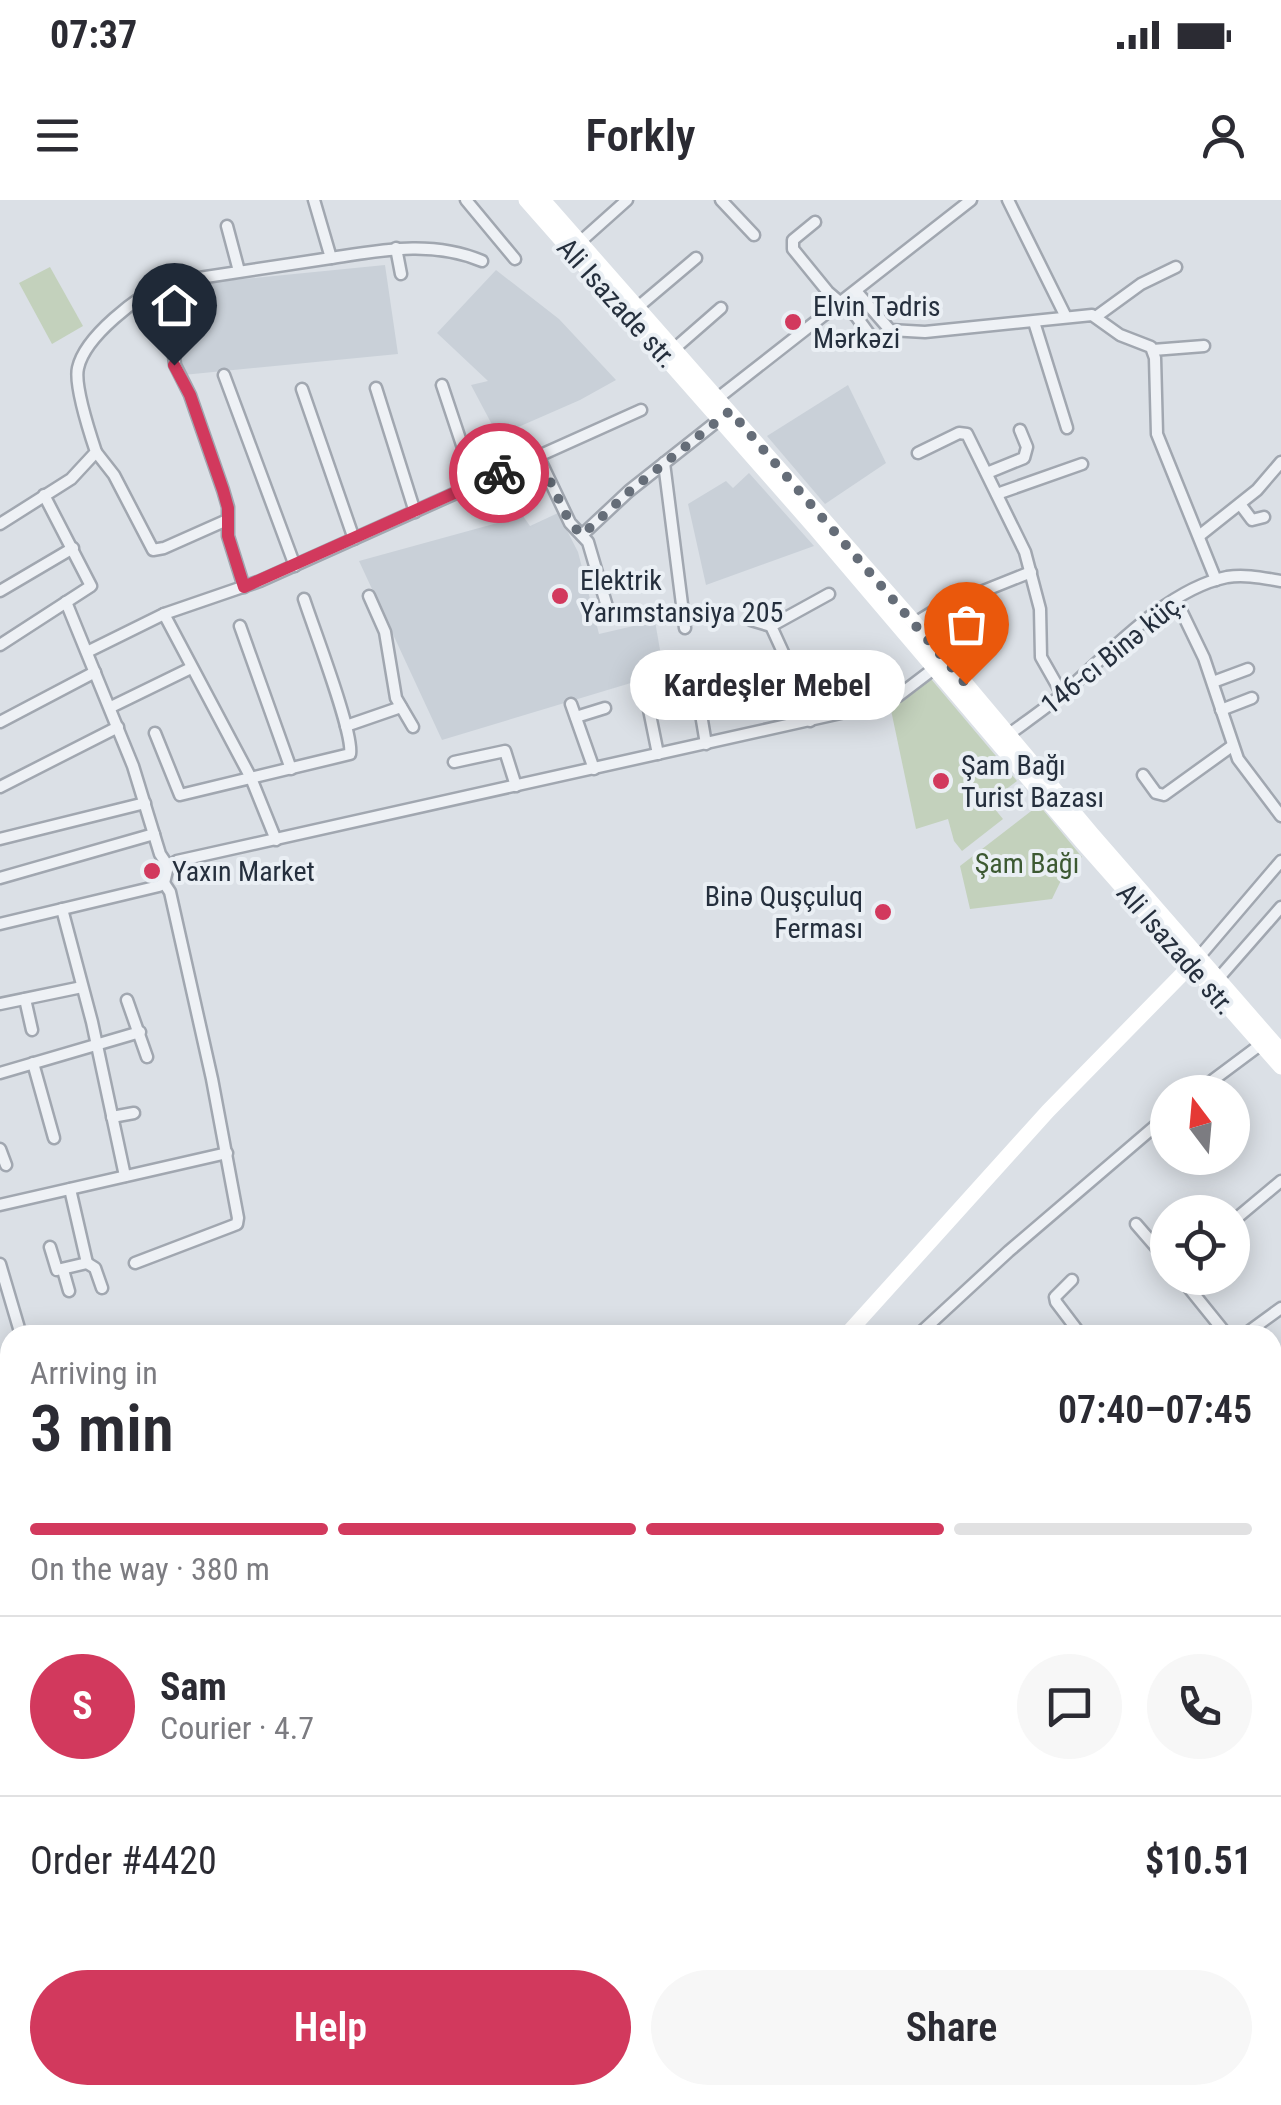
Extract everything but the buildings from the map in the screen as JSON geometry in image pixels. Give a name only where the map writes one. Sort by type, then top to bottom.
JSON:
[{"type":"main road","name":"Ali Isazade str.","points":[[526,200],[915,623],[941,663],[1008,735],[1195,962]]},
{"type":"main road","name":"Ali Isazade str.","points":[[543,200],[1213,983],[1275,1046],[1281,1068]]},
{"type":"main road","points":[[855,1325],[1048,1111],[1195,962]]},
{"type":"street","points":[[314,200],[331,258]]},
{"type":"street","points":[[466,200],[515,259]]},
{"type":"street","points":[[580,242],[628,200]]},
{"type":"street","points":[[721,200],[754,236]]},
{"type":"street","points":[[1008,200],[1066,318]]},
{"type":"street","points":[[582,535],[719,409],[966,201]]},
{"type":"street","points":[[815,222],[792,245],[828,292],[856,316],[872,338]]},
{"type":"street","points":[[226,226],[239,272]]},
{"type":"street","points":[[227,520],[153,550],[114,475],[96,452],[77,377],[78,364],[112,320],[166,283],[396,248],[426,247],[482,261]]},
{"type":"street","points":[[396,248],[400,274]]},
{"type":"street","points":[[638,307],[696,258]]},
{"type":"street","points":[[856,291],[890,330],[925,332],[1096,316],[1140,284],[1176,268]]},
{"type":"street","points":[[166,283],[174,365],[190,395],[223,490],[228,536],[244,587]]},
{"type":"street","points":[[674,349],[721,308]]},
{"type":"street","points":[[1096,316],[1110,330],[1153,350],[1204,346]]},
{"type":"street","points":[[1034,322],[1067,428]]},
{"type":"street","points":[[1153,350],[1157,434],[1216,580]]},
{"type":"street","points":[[224,376],[295,566]]},
{"type":"street","points":[[442,385],[475,484]]},
{"type":"street","points":[[376,388],[415,512]]},
{"type":"street","points":[[302,389],[354,539]]},
{"type":"street","points":[[87,652],[164,614],[295,566],[641,410]]},
{"type":"street","points":[[987,474],[1024,458],[1027,447],[1020,430]]},
{"type":"street","points":[[918,453],[964,433],[1018,536],[1040,610],[1042,657],[1062,694]]},
{"type":"street","points":[[0,524],[80,472],[96,452]]},
{"type":"street","points":[[538,456],[570,523],[592,553],[608,610]]},
{"type":"street","points":[[1199,536],[1240,504],[1281,462]]},
{"type":"street","points":[[664,463],[685,628]]},
{"type":"street","points":[[997,494],[1082,464]]},
{"type":"street","points":[[0,646],[91,586],[44,495]]},
{"type":"street","points":[[1240,504],[1252,520],[1264,517]]},
{"type":"street","points":[[0,592],[73,548]]},
{"type":"street","points":[[915,623],[936,610],[1030,572]]},
{"type":"street","name":"146-cı Binə küç.","points":[[1008,735],[1176,600],[1216,580],[1245,576],[1281,581]]},
{"type":"street","points":[[750,620],[771,626],[829,594]]},
{"type":"street","points":[[369,596],[385,632],[394,690],[413,727]]},
{"type":"street","points":[[155,733],[180,795],[350,754],[346,726],[304,599]]},
{"type":"street","points":[[1176,600],[1213,682],[1238,759],[1281,816]]},
{"type":"street","points":[[66,602],[111,708],[168,866],[164,884],[170,892],[227,1153],[237,1224],[135,1263]]},
{"type":"street","points":[[164,614],[251,778],[276,840]]},
{"type":"street","points":[[240,626],[292,769]]},
{"type":"street","points":[[771,626],[810,720]]},
{"type":"street","points":[[791,669],[812,660]]},
{"type":"street","points":[[168,866],[888,701],[941,663]]},
{"type":"street","points":[[874,664],[888,701]]},
{"type":"street","points":[[693,667],[706,744]]},
{"type":"street","points":[[111,708],[191,668]]},
{"type":"street","points":[[1213,682],[1248,669]]},
{"type":"street","points":[[0,722],[95,672]]},
{"type":"street","points":[[644,685],[658,754]]},
{"type":"street","points":[[700,708],[749,696]]},
{"type":"street","points":[[1221,710],[1252,698]]},
{"type":"street","points":[[571,704],[594,769]]},
{"type":"street","points":[[346,726],[402,708]]},
{"type":"street","points":[[576,717],[605,708]]},
{"type":"street","points":[[0,787],[118,727]]},
{"type":"street","points":[[1143,774],[1156,792],[1164,794],[1232,746]]},
{"type":"street","points":[[454,762],[504,751],[516,786]]},
{"type":"street","points":[[0,838],[144,803]]},
{"type":"street","points":[[0,878],[154,834]]},
{"type":"street","points":[[1195,962],[1281,861]]},
{"type":"street","points":[[0,924],[164,884]]},
{"type":"street","points":[[1213,983],[1281,907]]},
{"type":"street","points":[[62,909],[125,1176]]},
{"type":"street","points":[[0,1004],[82,987]]},
{"type":"street","points":[[25,999],[32,1030]]},
{"type":"street","points":[[127,1000],[147,1057]]},
{"type":"street","points":[[0,1073],[140,1032]]},
{"type":"street","points":[[1230,1075],[1275,1046]]},
{"type":"street","points":[[33,1062],[54,1138]]},
{"type":"street","points":[[112,1117],[134,1112]]},
{"type":"street","points":[[929,1325],[1150,1130]]},
{"type":"street","points":[[0,1149],[6,1165]]},
{"type":"street","points":[[0,1205],[227,1153]]},
{"type":"street","points":[[1250,1207],[1281,1181]]},
{"type":"street","points":[[70,1189],[87,1263]]},
{"type":"street","points":[[1136,1224],[1150,1240]]},
{"type":"street","points":[[50,1247],[57,1270],[87,1263],[96,1268],[102,1288]]},
{"type":"street","points":[[0,1264],[18,1325]]},
{"type":"street","points":[[63,1270],[69,1291]]},
{"type":"street","points":[[1072,1280],[1055,1296],[1073,1325]]},
{"type":"street","points":[[1195,1295],[1219,1325]]},
{"type":"street","points":[[1259,1325],[1281,1308]]},
{"type":"shaded area","points":[[385,265],[398,354],[183,375],[172,286]]},
{"type":"shaded area","points":[[496,270],[559,319],[616,380],[498,436],[471,385],[488,381],[437,333]]},
{"type":"shaded area","points":[[848,385],[886,463],[825,504],[767,436]]},
{"type":"shaded area","points":[[749,473],[814,546],[706,585],[688,504],[726,481],[733,488]]},
{"type":"shaded area","name":"Elektrik Yarımstansiya 205","points":[[558,513],[578,552],[599,634],[655,621],[664,673],[442,740],[359,561],[523,516],[530,526]]},
{"type":"green space","points":[[50,267],[83,326],[52,344],[19,283]]},
{"type":"green space","points":[[931,679],[1017,781],[989,802],[1003,819],[962,851],[954,841],[948,819],[916,829],[891,710]]},
{"type":"green space","name":"Şam Bağı","points":[[1039,805],[1082,857],[1067,868],[1052,899],[970,909],[960,866]]},
{"type":"way so far","points":[[499,473],[538,456],[563,511],[582,535],[730,411],[966,684]]},
{"type":"place","name":"Elvin Tədris Mərkəzi","points":[[793,322]]},
{"type":"place","name":"Elektrik Yarımstansiya 205","points":[[560,596]]},
{"type":"place","name":"Kardeşler Mebel","points":[[966,684]]},
{"type":"place","name":"Şam Bağı Turist Bazası","points":[[941,781]]},
{"type":"place","name":"Yaxın Market","points":[[152,871]]},
{"type":"place","name":"Binə Quşçuluq Ferması","points":[[883,912]]},
{"type":"route","points":[[174,365],[190,395],[223,490],[228,508],[228,536],[244,587],[499,473]]}]
